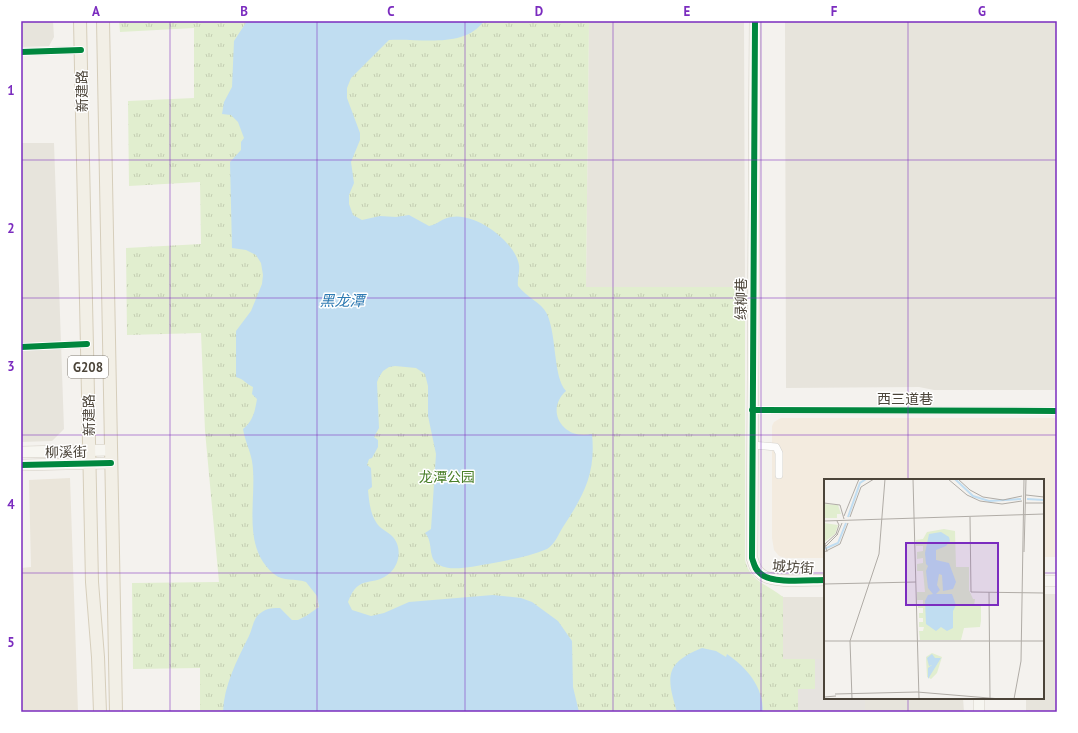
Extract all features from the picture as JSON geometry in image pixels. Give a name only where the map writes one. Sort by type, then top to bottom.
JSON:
[{"type":"main road","name":"新建路","points":[[80,21],[92,582],[98,657],[100,712]]},
{"type":"main road","name":"新建路","points":[[103,21],[116,712]]},
{"type":"street","name":"绿柳巷","points":[[756,21],[755,445],[759,560],[762,571]]},
{"type":"street","name":"绿柳巷","points":[[755,408],[761,21]]},
{"type":"street","points":[[21,52],[81,50]]},
{"type":"street","points":[[21,347],[87,344]]},
{"type":"street","name":"西三道巷","points":[[755,408],[1057,406]]},
{"type":"street","name":"西三道巷","points":[[755,408],[1057,411]]},
{"type":"street","points":[[755,445],[776,447],[779,452],[779,475]]},
{"type":"street","name":"柳溪街","points":[[21,452],[111,450]]},
{"type":"street","name":"柳溪街","points":[[21,465],[111,463]]},
{"type":"street","name":"城坊街","points":[[762,571],[779,574],[824,576]]},
{"type":"street","name":"城坊街","points":[[762,571],[767,578],[780,580],[824,580]]},
{"type":"street","points":[[1044,577],[1057,577]]},
{"type":"street","points":[[1044,581],[1057,581]]},
{"type":"street","points":[[973,699],[974,712]]},
{"type":"street","points":[[979,699],[979,712]]},
{"type":"shaded area","points":[[21,21],[53,21],[54,37],[49,46],[21,47]]},
{"type":"shaded area","points":[[589,21],[744,21],[745,287],[586,287]]},
{"type":"shaded area","points":[[785,21],[1057,21],[1057,390],[934,390],[919,387],[786,388]]},
{"type":"shaded area","points":[[21,143],[54,143],[64,429],[52,441],[21,442]]},
{"type":"shaded area","points":[[781,418],[1057,418],[1057,557],[1044,557],[1044,479],[824,479],[824,558],[786,558],[779,556],[774,550],[772,538],[772,426],[774,422]]},
{"type":"shaded area","points":[[70,478],[78,712],[21,712],[21,568],[31,567],[29,480]]},
{"type":"shaded area","points":[[1044,594],[1057,594],[1057,712],[1026,712],[1026,699],[1044,699]]},
{"type":"shaded area","points":[[783,597],[824,597],[824,699],[963,699],[964,712],[798,712],[815,659],[783,659]]},
{"type":"shaded area","points":[[815,659],[824,659],[824,699],[865,699],[865,712],[798,712],[798,689],[815,689]]},
{"type":"green space","name":"龙潭公园","points":[[119,21],[589,21],[586,287],[745,287],[745,560],[747,567],[756,578],[783,597],[783,659],[815,659],[815,689],[799,689],[798,712],[200,712],[200,668],[133,669],[132,583],[219,582],[205,431],[201,333],[127,335],[126,248],[201,244],[200,182],[129,186],[128,101],[194,98],[194,28],[120,32]]},
{"type":"water","name":"黑龙潭","points":[[247,21],[484,21],[475,30],[465,36],[453,39],[389,40],[351,78],[347,88],[347,98],[360,133],[360,140],[351,162],[354,183],[349,195],[349,204],[353,215],[362,220],[380,216],[396,217],[409,215],[429,226],[451,217],[461,217],[471,219],[482,224],[502,238],[516,256],[519,265],[518,286],[547,314],[552,333],[559,376],[566,391],[560,399],[557,407],[557,415],[560,423],[573,433],[582,435],[592,434],[593,448],[590,472],[587,483],[577,504],[554,542],[547,549],[518,558],[470,567],[450,568],[439,565],[433,559],[428,537],[425,533],[431,529],[436,454],[428,416],[428,386],[425,374],[416,368],[395,366],[389,367],[383,371],[377,382],[379,428],[374,437],[378,440],[378,447],[372,458],[369,459],[367,465],[371,468],[372,487],[368,490],[372,515],[379,526],[390,534],[395,540],[399,554],[396,564],[391,572],[378,580],[367,582],[357,587],[352,593],[348,602],[352,610],[371,616],[384,613],[409,602],[493,595],[521,598],[532,602],[558,621],[572,641],[573,687],[579,712],[223,712],[226,692],[232,673],[259,614],[268,609],[280,608],[292,620],[298,620],[319,607],[317,596],[306,582],[281,578],[274,574],[264,563],[257,550],[252,521],[252,461],[243,429],[251,419],[257,399],[252,394],[253,387],[236,377],[236,331],[251,311],[262,284],[263,275],[261,263],[256,255],[246,250],[232,248],[230,162],[241,150],[241,142],[244,138],[238,122],[231,115],[222,114],[224,102],[232,87],[234,41]]},
{"type":"water","points":[[702,648],[716,651],[726,657],[727,654],[741,665],[757,686],[763,712],[677,712],[671,689],[670,680],[672,672],[675,665],[681,659]]},
{"type":"cycle path","points":[[755,21],[752,558],[757,571],[766,577],[791,581],[824,580]]},
{"type":"cycle path","points":[[21,52],[81,50]]},
{"type":"cycle path","points":[[21,347],[87,344]]},
{"type":"cycle path","points":[[752,410],[1057,411]]},
{"type":"cycle path","points":[[21,465],[111,463]]}]
